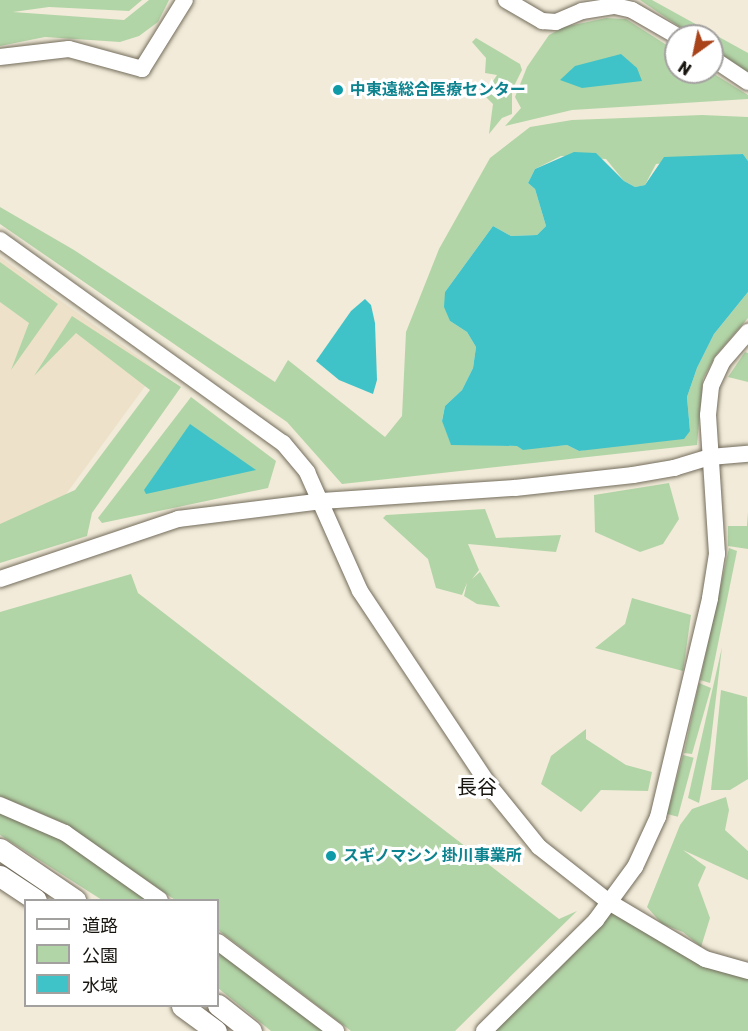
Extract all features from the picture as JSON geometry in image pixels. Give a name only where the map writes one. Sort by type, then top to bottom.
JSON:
[{"type":"highway","points":[[0,849],[74,899]]},
{"type":"highway","points":[[0,876],[34,899]]},
{"type":"highway","points":[[219,1006],[251,1031]]},
{"type":"highway","points":[[185,1007],[216,1031]]},
{"type":"street","points":[[0,57],[69,49],[142,69],[185,0]]},
{"type":"street","points":[[506,0],[542,21],[555,22],[582,11],[615,6],[632,10],[664,28]]},
{"type":"street","points":[[724,66],[748,82]]},
{"type":"street","points":[[0,240],[283,443],[307,472],[322,501],[360,591],[488,784],[539,847],[609,902],[705,958],[748,971]]},
{"type":"street","points":[[484,1031],[578,940],[609,902],[635,867],[658,817],[710,598],[717,554],[716,494],[710,457],[711,386],[722,362],[748,332]]},
{"type":"street","points":[[0,579],[178,519],[322,501],[515,488],[674,468],[710,457],[748,454]]},
{"type":"street","points":[[0,805],[64,833],[159,899]]},
{"type":"street","points":[[219,943],[336,1031]]},
{"type":"shaded area","points":[[0,257],[157,370],[64,497],[0,527]]},
{"type":"green space","points":[[0,0],[142,0],[129,11],[49,7],[13,12],[124,20],[149,0],[169,0],[158,22],[139,36],[120,42],[45,37],[0,46]]},
{"type":"green space","points":[[640,0],[652,0],[695,24],[675,24]]},
{"type":"green space","points":[[606,18],[626,19],[664,43],[664,84],[724,84],[724,80],[748,95],[748,99],[572,110],[505,126],[521,108],[515,97],[527,67],[549,35],[564,27]]},
{"type":"green space","points":[[476,38],[520,64],[522,70],[512,90],[512,114],[502,118],[489,134],[493,104],[484,95],[497,75],[485,73],[486,58],[472,42]]},
{"type":"green space","points":[[724,40],[748,53],[748,72],[724,56]]},
{"type":"green space","points":[[702,115],[748,117],[748,161],[743,154],[656,164],[645,185],[635,187],[624,181],[606,159],[561,156],[535,169],[528,183],[535,189],[546,226],[537,235],[511,236],[493,226],[445,292],[450,321],[467,332],[476,347],[473,368],[462,390],[445,406],[442,420],[451,444],[518,446],[523,449],[567,445],[579,451],[690,431],[687,397],[697,368],[714,334],[748,292],[748,318],[716,355],[703,379],[697,445],[342,484],[287,422],[0,224],[0,207],[74,250],[275,382],[288,360],[385,437],[402,416],[406,332],[439,249],[490,158],[530,127],[572,120]]},
{"type":"green space","points":[[0,262],[58,304],[11,370],[29,323],[0,302]]},
{"type":"green space","points":[[72,316],[181,387],[92,513],[87,536],[0,563],[0,524],[75,490],[150,390],[76,333],[34,376]]},
{"type":"green space","points":[[745,352],[748,353],[748,382],[728,377]]},
{"type":"green space","points":[[191,397],[276,461],[268,488],[102,523],[98,518]]},
{"type":"green space","points":[[669,483],[679,519],[663,544],[640,552],[595,532],[594,495]]},
{"type":"green space","points":[[485,509],[496,538],[561,535],[556,552],[468,544],[479,570],[472,579],[480,572],[500,607],[477,604],[464,596],[467,583],[462,595],[436,588],[428,559],[383,518],[386,515]]},
{"type":"green space","points":[[748,512],[748,549],[728,546],[728,526],[747,526]]},
{"type":"green space","points":[[729,548],[737,551],[710,683],[700,680]]},
{"type":"green space","points":[[131,574],[138,593],[559,919],[577,911],[455,1031],[351,1031],[219,931],[219,899],[174,899],[66,824],[0,796],[0,612]]},
{"type":"green space","points":[[632,598],[691,615],[683,671],[595,648],[625,624]]},
{"type":"green space","points":[[722,647],[710,748],[699,803],[688,798]]},
{"type":"green space","points":[[699,683],[711,688],[692,754],[684,753]]},
{"type":"green space","points":[[721,690],[747,697],[748,779],[730,790],[711,790]]},
{"type":"green space","points":[[586,729],[586,739],[626,765],[652,772],[648,791],[601,790],[581,812],[541,784],[551,756]]},
{"type":"green space","points":[[683,755],[694,758],[678,817],[667,814]]},
{"type":"green space","points":[[726,797],[729,810],[725,830],[748,851],[748,880],[683,850],[706,867],[698,885],[710,918],[701,947],[683,932],[662,924],[647,907],[680,825],[692,809]]},
{"type":"green space","points":[[0,812],[62,838],[147,899],[100,899],[0,835]]},
{"type":"green space","points":[[611,908],[748,976],[748,1031],[493,1031]]},
{"type":"green space","points":[[219,951],[329,1031],[271,1031],[219,989]]},
{"type":"water","points":[[621,54],[637,68],[642,81],[582,88],[560,80],[575,66]]},
{"type":"water","points":[[574,152],[596,153],[624,181],[635,187],[645,185],[664,157],[743,154],[748,161],[748,292],[714,334],[697,368],[687,397],[690,431],[684,439],[579,451],[567,445],[523,450],[517,446],[451,445],[442,421],[445,406],[462,390],[473,368],[476,347],[467,332],[450,321],[444,307],[445,292],[493,226],[511,236],[537,235],[546,226],[535,189],[528,183],[535,169]]},
{"type":"water","points":[[365,299],[371,305],[375,323],[377,380],[373,394],[339,380],[316,361],[351,311]]},
{"type":"water","points":[[190,424],[256,470],[146,494],[144,490]]},
{"type":"place","name":"中東遠総合医療センター","points":[[338,90]]},
{"type":"place","name":"スギノマシン 掛川事業所","points":[[331,856]]},
{"type":"district","name":"長谷","points":[[477,787]]}]
